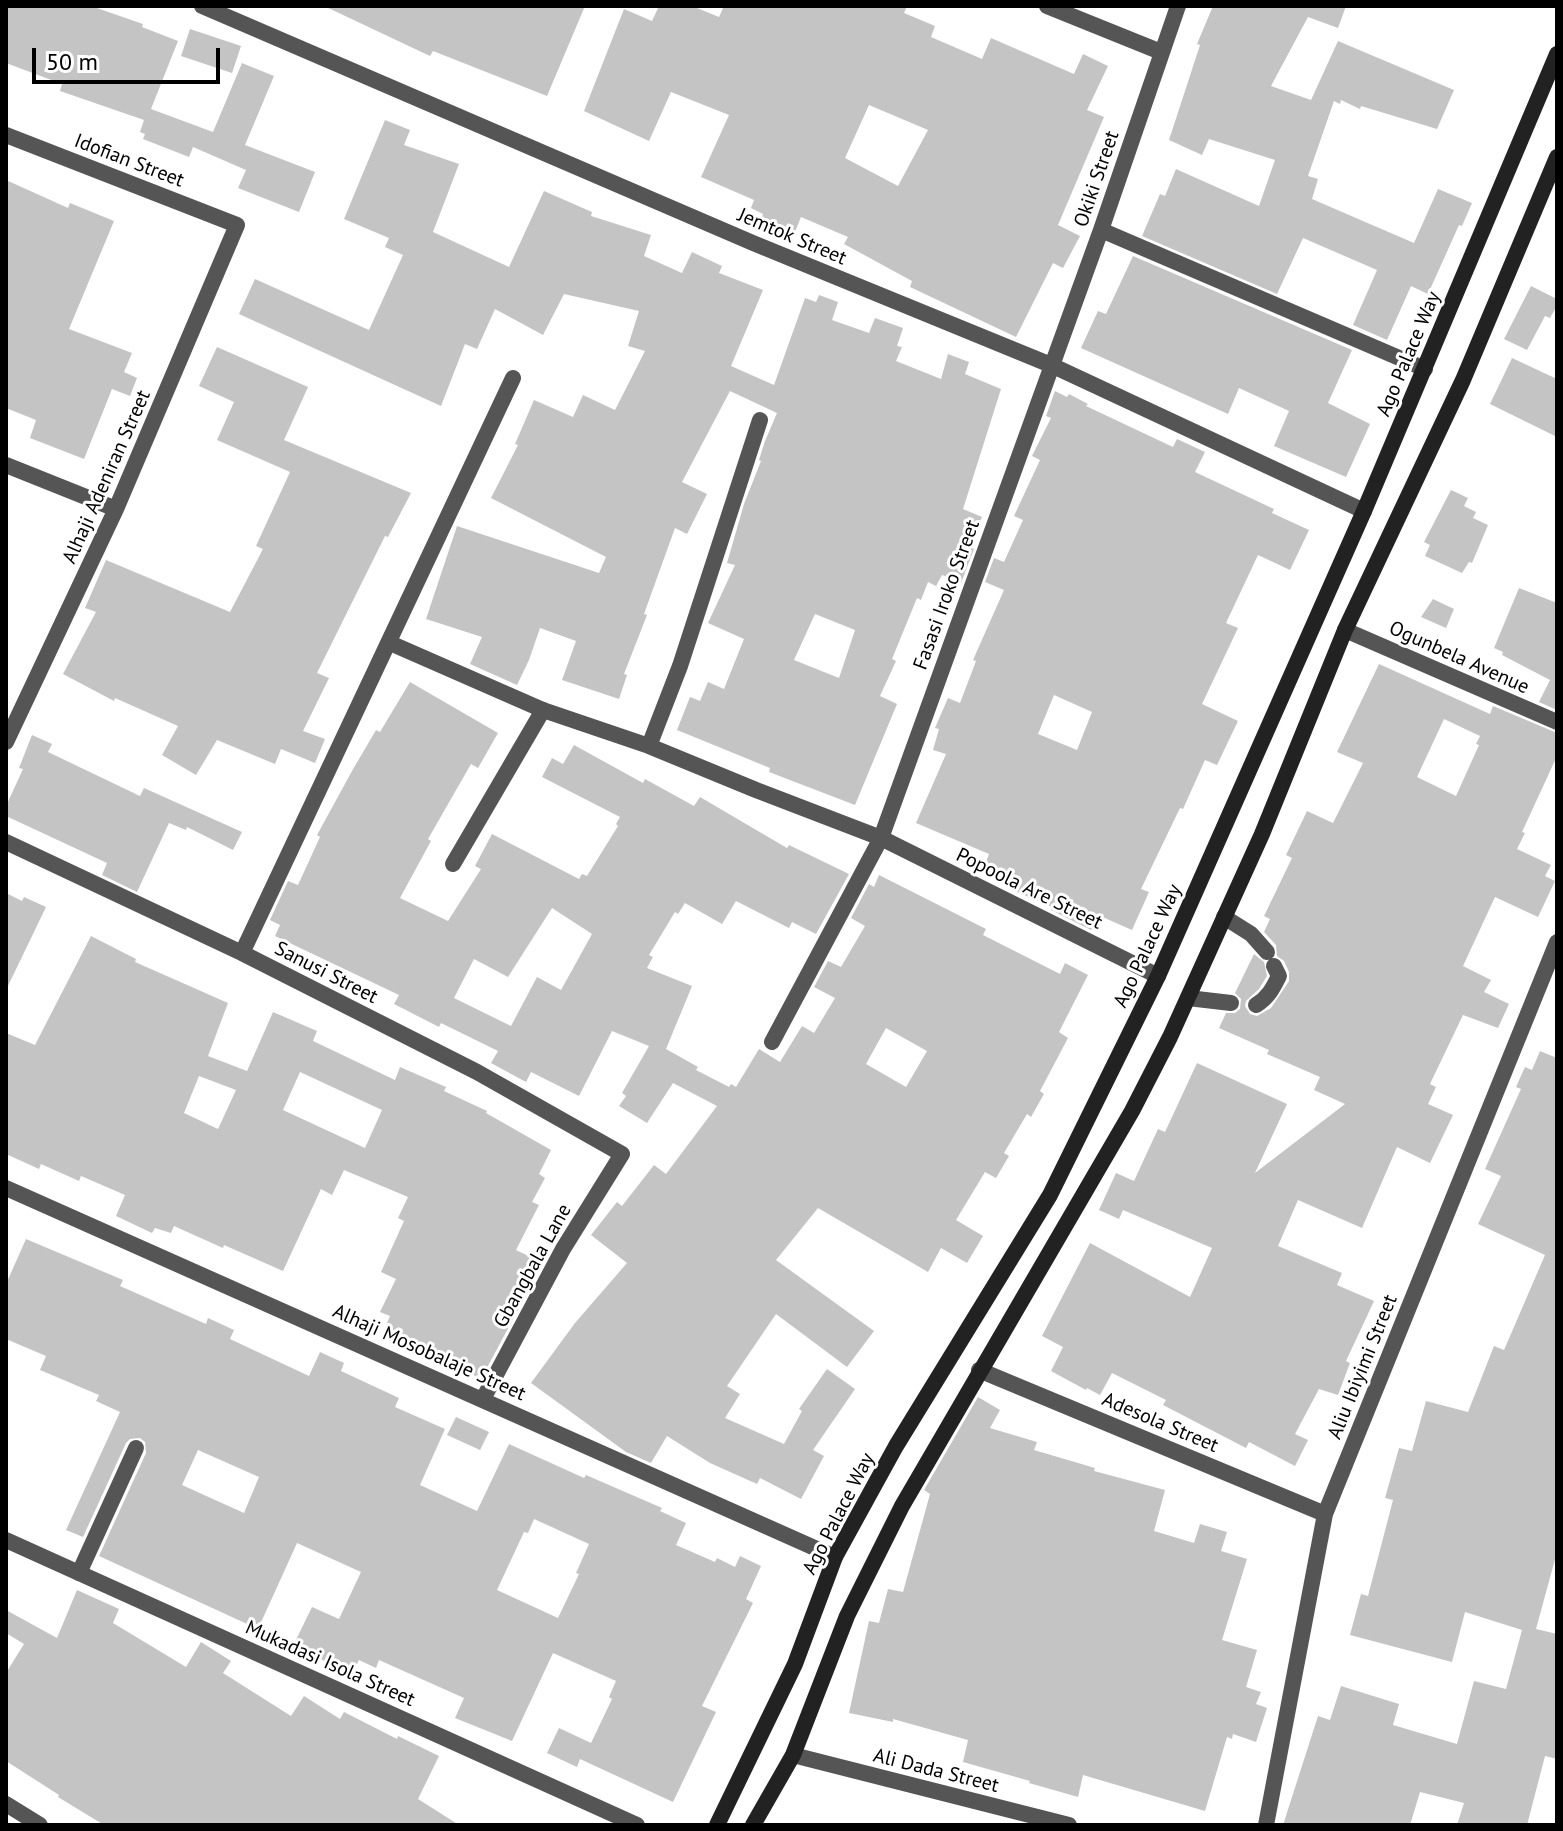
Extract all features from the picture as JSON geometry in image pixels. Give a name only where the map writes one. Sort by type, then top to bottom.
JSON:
[{"type":"main road","name":"Ago Palace Way","points":[[717,1825],[795,1664],[835,1557],[904,1433],[1050,1195],[1158,976],[1364,511],[1557,54]]},
{"type":"main road","points":[[753,1825],[793,1755],[847,1616],[902,1506],[1132,1111],[1188,998],[1262,834],[1345,630],[1463,380],[1557,157]]},
{"type":"street","name":"Jemtok Street","points":[[202,6],[753,243],[1051,365],[1364,511]]},
{"type":"street","points":[[1047,6],[1161,52]]},
{"type":"street","name":"Okiki Street","points":[[1051,365],[1178,6]]},
{"type":"street","name":"Idofian Street","points":[[6,135],[237,225]]},
{"type":"street","name":"Alhaji Adeniran Street","points":[[6,742],[116,509],[237,225]]},
{"type":"street","points":[[1101,230],[1425,369]]},
{"type":"street","name":"Fasasi Iroko Street","points":[[772,1042],[881,838],[1051,365]]},
{"type":"street","points":[[242,953],[513,378]]},
{"type":"street","points":[[649,746],[680,666],[760,420]]},
{"type":"street","points":[[6,465],[116,509]]},
{"type":"street","name":"Ogunbela Avenue","points":[[1345,630],[1557,722]]},
{"type":"street","name":"Popoola Are Street","points":[[390,643],[543,710],[649,746],[881,838],[1158,976]]},
{"type":"street","points":[[453,864],[543,710]]},
{"type":"street","name":"Sanusi Street","points":[[6,842],[242,953],[477,1072],[622,1154]]},
{"type":"street","points":[[1224,917],[1251,934],[1279,976],[1264,1000],[1256,1005]]},
{"type":"street","name":"Aliu Ibiyimi Street","points":[[1266,1825],[1325,1514],[1557,942]]},
{"type":"street","points":[[1188,998],[1231,1003]]},
{"type":"street","name":"Gbangbala Lane","points":[[483,1399],[563,1249],[622,1154]]},
{"type":"street","name":"Alhaji Mosobalaje Street","points":[[6,1188],[835,1557]]},
{"type":"street","name":"Adesola Street","points":[[979,1370],[1325,1514]]},
{"type":"street","points":[[79,1573],[136,1448]]},
{"type":"street","name":"Mukadasi Isola Street","points":[[6,1540],[637,1825]]},
{"type":"street","name":"Ali Dada Street","points":[[793,1755],[1069,1825]]},
{"type":"street","points":[[6,1804],[40,1825]]},
{"type":"building","points":[[6,6],[91,6],[143,24],[142,27],[178,41],[151,109],[213,132],[242,63],[274,76],[245,145],[315,172],[299,212],[238,188],[246,170],[193,147],[189,157],[143,139],[145,134],[140,132],[144,120],[60,91],[62,84],[6,63]]},
{"type":"building","points":[[324,6],[585,6],[547,96],[433,51],[430,56]]},
{"type":"building","points":[[659,6],[692,6],[719,17],[724,6],[907,6],[904,13],[935,26],[931,37],[982,59],[991,38],[1074,74],[1083,54],[1108,66],[1087,110],[1104,117],[1058,225],[1080,236],[1063,268],[1053,263],[1016,337],[910,287],[912,281],[844,244],[848,237],[801,217],[795,232],[762,217],[763,214],[751,208],[754,200],[701,177],[729,115],[671,92],[649,141],[584,111],[624,9],[652,21]],"holes":[[[869,105],[928,130],[898,186],[845,158]]]},
{"type":"building","points":[[1213,6],[1346,6],[1338,28],[1308,17],[1271,86],[1311,100],[1338,41],[1454,90],[1437,129],[1361,106],[1360,109],[1341,100],[1340,104],[1334,101],[1308,176],[1318,179],[1312,199],[1414,243],[1438,189],[1472,203],[1428,294],[1411,286],[1387,340],[1353,325],[1377,270],[1303,238],[1277,294],[1142,236],[1160,194],[1165,196],[1176,169],[1259,206],[1275,160],[1209,139],[1202,155],[1169,140],[1200,45],[1197,44]]},
{"type":"building","points":[[190,29],[241,46],[232,73],[181,56]]},
{"type":"building","points":[[385,120],[410,130],[404,145],[459,164],[433,232],[509,267],[544,191],[592,212],[591,216],[651,235],[644,256],[682,273],[692,252],[722,266],[719,273],[763,290],[731,366],[774,385],[805,298],[816,302],[819,295],[838,302],[832,320],[869,333],[875,318],[903,328],[897,346],[902,347],[896,361],[941,379],[948,354],[969,362],[965,374],[1001,389],[963,509],[982,517],[969,547],[974,549],[961,583],[942,575],[936,586],[928,582],[921,600],[917,598],[892,659],[896,661],[880,696],[897,704],[855,805],[769,772],[770,768],[677,730],[690,697],[700,701],[708,682],[724,689],[744,639],[708,623],[735,565],[727,563],[765,441],[777,413],[730,391],[682,482],[707,494],[687,534],[675,528],[624,674],[627,675],[619,699],[562,680],[576,641],[540,628],[517,685],[470,664],[482,637],[426,619],[457,526],[599,573],[606,557],[491,498],[518,445],[515,444],[534,400],[573,417],[583,395],[615,410],[645,351],[628,346],[639,311],[564,294],[543,335],[495,309],[477,349],[465,344],[441,406],[239,314],[255,279],[369,330],[403,255],[385,247],[389,238],[344,219]],"holes":[[[815,614],[855,630],[839,678],[794,660]]]},
{"type":"building","points":[[6,180],[68,208],[70,203],[114,221],[69,329],[132,353],[124,372],[137,378],[130,396],[112,389],[84,459],[30,438],[36,420],[6,408]]},
{"type":"building","points":[[1133,256],[1352,350],[1328,403],[1370,424],[1346,477],[1274,446],[1289,411],[1239,388],[1228,414],[1081,348],[1098,311],[1106,314]]},
{"type":"building","points":[[1531,286],[1557,299],[1557,306],[1550,318],[1545,316],[1527,350],[1504,339]]},
{"type":"building","points":[[217,347],[308,387],[284,440],[411,493],[388,537],[385,536],[317,673],[329,678],[303,731],[325,739],[315,763],[281,749],[275,764],[217,740],[196,775],[162,755],[178,726],[115,698],[114,701],[63,674],[96,612],[85,608],[106,560],[230,612],[263,549],[256,546],[290,472],[217,440],[234,402],[199,386]]},
{"type":"building","points":[[1512,358],[1557,379],[1557,437],[1490,404]]},
{"type":"building","points":[[1055,391],[1067,397],[1069,394],[1088,404],[1086,406],[1173,447],[1177,439],[1205,452],[1195,472],[1274,509],[1272,513],[1309,530],[1290,570],[1258,555],[1226,623],[1238,628],[1202,704],[1238,721],[1217,765],[1205,760],[1183,809],[1180,808],[1141,889],[1149,892],[1132,930],[1098,915],[1091,930],[1051,910],[1052,907],[1017,892],[1019,888],[982,873],[989,854],[916,823],[946,754],[933,750],[939,729],[935,728],[948,698],[960,703],[976,661],[973,660],[1004,590],[985,582],[994,558],[1004,562],[1023,520],[1014,516],[1040,460],[1032,456],[1051,418],[1046,416]],"holes":[[[1054,695],[1092,712],[1077,750],[1038,734]]]},
{"type":"building","points":[[1451,490],[1468,498],[1464,506],[1476,512],[1473,518],[1488,525],[1472,563],[1469,562],[1462,573],[1425,556],[1430,545],[1424,542]]},
{"type":"building","points":[[1519,588],[1557,603],[1557,710],[1539,702],[1550,680],[1494,648]]},
{"type":"building","points":[[1433,599],[1454,609],[1446,628],[1421,617]]},
{"type":"building","points":[[1379,664],[1490,714],[1493,706],[1557,733],[1557,756],[1517,849],[1551,865],[1545,876],[1555,881],[1538,917],[1495,897],[1463,966],[1491,980],[1484,992],[1509,1004],[1498,1028],[1463,1015],[1430,1084],[1436,1087],[1428,1104],[1453,1115],[1430,1163],[1397,1147],[1362,1228],[1298,1200],[1278,1246],[1342,1273],[1337,1285],[1374,1301],[1346,1361],[1350,1363],[1338,1395],[1319,1389],[1295,1434],[1308,1440],[1295,1466],[1249,1442],[1246,1448],[1163,1405],[1166,1400],[1112,1373],[1100,1395],[1086,1390],[1051,1371],[1063,1347],[1042,1336],[1090,1243],[1190,1297],[1212,1248],[1123,1210],[1119,1219],[1099,1210],[1116,1173],[1134,1181],[1158,1129],[1165,1132],[1197,1063],[1287,1104],[1255,1173],[1345,1104],[1314,1090],[1320,1077],[1267,1054],[1269,1050],[1219,1028],[1226,1013],[1235,1013],[1240,1009],[1241,999],[1235,993],[1254,954],[1264,962],[1267,976],[1246,1001],[1245,1006],[1250,1014],[1257,1016],[1271,1008],[1289,981],[1289,972],[1284,961],[1277,956],[1276,945],[1264,932],[1270,919],[1264,916],[1292,858],[1286,855],[1307,811],[1333,823],[1363,763],[1337,752]],"holes":[[[1444,719],[1480,736],[1476,744],[1479,745],[1456,796],[1417,777]]]},
{"type":"building","points":[[410,682],[498,733],[478,768],[471,764],[428,839],[431,841],[400,898],[448,921],[481,869],[475,866],[492,834],[579,879],[582,874],[587,876],[618,826],[620,817],[542,777],[552,758],[563,764],[574,745],[643,783],[645,779],[694,806],[700,797],[787,848],[789,845],[849,874],[816,934],[792,922],[789,928],[736,901],[722,924],[685,903],[678,914],[675,912],[649,955],[653,957],[647,968],[692,986],[666,1049],[698,1067],[696,1070],[729,1087],[731,1084],[736,1087],[759,1049],[780,1062],[802,1026],[814,1033],[835,998],[814,987],[828,961],[841,967],[865,926],[851,918],[869,884],[874,887],[879,875],[986,929],[983,935],[1060,974],[1065,963],[1088,975],[1059,1032],[1068,1038],[1040,1091],[1044,1094],[1031,1117],[1027,1114],[1004,1153],[1009,1156],[996,1178],[985,1172],[956,1220],[983,1236],[967,1263],[941,1248],[928,1272],[818,1208],[776,1260],[874,1331],[847,1367],[776,1314],[727,1386],[740,1394],[725,1418],[784,1444],[802,1411],[799,1409],[827,1369],[855,1389],[813,1450],[824,1456],[801,1499],[760,1478],[757,1484],[710,1463],[667,1436],[651,1463],[626,1452],[531,1383],[575,1323],[627,1263],[591,1235],[617,1202],[622,1206],[654,1165],[666,1174],[717,1106],[673,1083],[647,1123],[619,1106],[626,1096],[622,1093],[649,1046],[612,1031],[579,1096],[531,1072],[526,1082],[491,1063],[498,1051],[441,1023],[439,1027],[394,1004],[399,995],[275,936],[280,925],[270,920],[288,881],[298,885],[320,837],[317,835],[376,730],[380,732]],"holes":[[[552,908],[592,934],[561,990],[537,977],[511,1026],[454,998],[474,959],[508,977]],[[886,1028],[927,1051],[906,1087],[866,1064]]]},
{"type":"building","points":[[32,735],[52,744],[48,752],[140,796],[144,788],[242,832],[233,850],[187,827],[186,830],[169,823],[137,892],[102,875],[107,863],[6,816],[6,806],[23,769],[19,768]]},
{"type":"building","points":[[6,893],[46,907],[6,990]]},
{"type":"building","points":[[91,936],[136,959],[135,962],[228,1003],[208,1056],[247,1071],[273,1012],[317,1031],[313,1041],[395,1080],[400,1067],[446,1087],[444,1091],[487,1111],[551,1150],[539,1174],[545,1178],[532,1202],[539,1205],[516,1250],[543,1263],[481,1379],[410,1341],[409,1344],[383,1332],[390,1316],[380,1312],[396,1279],[381,1272],[404,1221],[398,1218],[408,1197],[344,1170],[332,1195],[321,1189],[283,1271],[174,1226],[171,1233],[155,1228],[152,1233],[116,1216],[125,1195],[81,1176],[79,1181],[41,1164],[39,1169],[6,1154],[6,1033],[35,1045]],"holes":[[[300,1072],[382,1110],[365,1148],[283,1110]],[[199,1076],[236,1090],[218,1129],[184,1113]]]},
{"type":"building","points":[[1540,1051],[1557,1058],[1557,1552],[1536,1629],[1557,1634],[1557,1759],[1545,1756],[1527,1825],[1457,1825],[1464,1803],[1420,1792],[1410,1825],[1283,1825],[1318,1716],[1330,1720],[1341,1686],[1399,1704],[1393,1725],[1457,1744],[1474,1681],[1506,1689],[1522,1630],[1465,1612],[1452,1662],[1350,1635],[1361,1594],[1368,1596],[1393,1500],[1385,1498],[1399,1448],[1412,1451],[1426,1401],[1468,1412],[1494,1346],[1504,1350],[1545,1255],[1478,1224],[1501,1176],[1485,1169],[1521,1089],[1516,1087],[1525,1067],[1532,1070]]},
{"type":"building","points":[[26,1239],[123,1280],[120,1286],[206,1324],[208,1318],[234,1330],[230,1339],[309,1376],[320,1352],[344,1363],[341,1371],[399,1398],[395,1407],[445,1429],[420,1485],[477,1511],[509,1444],[584,1478],[586,1475],[662,1508],[660,1511],[686,1523],[676,1545],[735,1567],[740,1556],[761,1566],[746,1599],[753,1603],[702,1706],[716,1712],[673,1802],[580,1759],[577,1767],[547,1753],[559,1728],[591,1743],[612,1699],[609,1697],[616,1681],[553,1653],[512,1741],[455,1718],[464,1698],[379,1660],[376,1668],[359,1660],[352,1674],[293,1646],[312,1607],[339,1619],[361,1572],[297,1543],[258,1629],[99,1556],[146,1453],[145,1442],[140,1438],[130,1439],[126,1443],[83,1537],[66,1530],[120,1412],[96,1401],[99,1395],[40,1370],[46,1356],[6,1339],[6,1284]],"holes":[[[198,1450],[259,1477],[244,1513],[182,1485]],[[534,1519],[589,1544],[558,1618],[497,1590],[524,1532],[528,1533]]]},
{"type":"building","points":[[978,1397],[1000,1410],[990,1428],[1037,1442],[1034,1450],[1095,1468],[1094,1471],[1165,1490],[1154,1531],[1194,1543],[1200,1524],[1227,1532],[1221,1551],[1247,1559],[1222,1640],[1257,1650],[1246,1687],[1261,1692],[1256,1704],[1267,1708],[1256,1742],[1233,1734],[1232,1739],[1227,1737],[1205,1811],[1083,1775],[1078,1797],[963,1762],[968,1740],[893,1719],[893,1722],[849,1713],[869,1621],[879,1623],[888,1589],[903,1592],[930,1494],[924,1490]]},
{"type":"building","points":[[456,1417],[489,1432],[480,1450],[447,1435]]},
{"type":"building","points":[[77,1590],[119,1609],[113,1623],[186,1667],[201,1642],[231,1661],[223,1673],[291,1716],[304,1696],[340,1719],[344,1712],[439,1756],[418,1799],[459,1825],[104,1825],[58,1797],[6,1761],[6,1673],[24,1644],[6,1633],[6,1610],[57,1638]]}]
